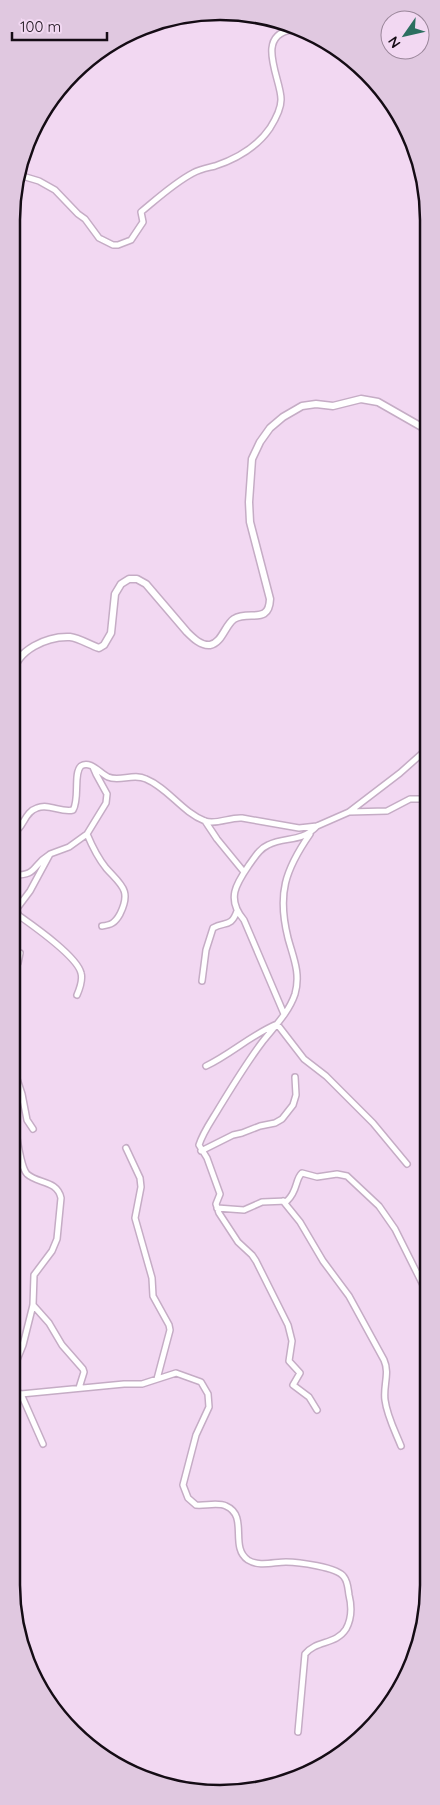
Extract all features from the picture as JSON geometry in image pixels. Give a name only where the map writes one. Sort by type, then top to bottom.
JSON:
[{"type":"street","points":[[25,177],[39,181],[55,190],[85,219],[104,242],[112,245],[126,243],[131,240],[143,222],[141,212],[170,188],[193,173],[244,153],[268,131],[279,110],[282,98],[272,56],[272,48],[275,40],[287,32]]},
{"type":"street","points":[[21,656],[33,647],[62,638],[74,638],[99,648],[104,645],[111,633],[115,594],[121,584],[133,579],[146,584],[193,638],[204,644],[213,644],[234,620],[246,616],[262,615],[266,613],[270,605],[266,580],[250,522],[250,471],[255,452],[264,435],[276,421],[302,406],[316,404],[333,406],[361,399],[378,402],[420,426]]},
{"type":"street","points":[[20,826],[26,816],[39,807],[48,806],[67,811],[73,810],[76,803],[78,772],[86,764],[93,766],[110,778],[138,777],[148,780],[186,809],[206,821],[216,822],[234,817],[299,828],[317,826],[349,812],[420,755]]},
{"type":"street","points":[[20,875],[30,874],[50,854],[68,847],[87,834],[108,798],[93,766]]},
{"type":"street","points":[[349,812],[387,811],[404,801],[420,799]]},
{"type":"street","points":[[206,821],[217,839],[244,872]]},
{"type":"street","points":[[317,826],[295,857],[288,872],[284,888],[285,922],[298,976],[290,1006],[243,1070],[198,1145],[207,1158],[220,1194],[216,1204],[217,1208],[238,1242],[256,1261],[285,1317],[292,1341],[289,1361],[300,1372],[293,1385],[309,1397],[317,1410]]},
{"type":"street","points":[[87,834],[100,859],[119,880],[125,894],[122,910],[115,922],[111,925],[102,926]]},
{"type":"street","points":[[202,981],[206,950],[213,928],[234,920],[237,911],[235,890],[238,880],[264,847],[278,841],[310,834]]},
{"type":"street","points":[[20,906],[50,854]]},
{"type":"street","points":[[237,911],[244,920],[284,1014]]},
{"type":"street","points":[[20,917],[50,938],[80,970],[81,984],[77,995]]},
{"type":"street","points":[[206,1066],[230,1054],[258,1033],[277,1024]]},
{"type":"street","points":[[277,1024],[304,1059],[326,1076],[373,1123],[407,1164]]},
{"type":"street","points":[[201,1151],[234,1135],[282,1119],[293,1105],[296,1095],[295,1077]]},
{"type":"street","points":[[20,1088],[27,1120],[33,1129]]},
{"type":"street","points":[[126,1148],[140,1178],[141,1186],[135,1218],[152,1278],[154,1296],[170,1330],[157,1379]]},
{"type":"street","points":[[20,1152],[23,1168],[31,1176],[54,1186],[61,1198],[58,1239],[54,1248],[34,1275],[33,1305],[20,1352]]},
{"type":"street","points":[[217,1208],[244,1210],[262,1202],[287,1201],[293,1196],[299,1176],[302,1173],[317,1177],[342,1174],[352,1179],[379,1206],[395,1229],[420,1279]]},
{"type":"street","points":[[283,1201],[300,1222],[323,1260],[350,1296],[388,1368],[385,1400],[401,1446]]},
{"type":"street","points":[[33,1305],[49,1323],[62,1344],[83,1369],[84,1372],[79,1388]]},
{"type":"street","points":[[43,1444],[21,1394],[142,1384],[176,1373],[201,1382],[208,1394],[209,1407],[196,1435],[184,1485],[188,1498],[196,1505],[221,1505],[232,1510],[238,1520],[239,1545],[248,1560],[254,1563],[287,1562],[332,1569],[341,1573],[347,1582],[352,1612],[346,1630],[336,1639],[314,1646],[305,1654],[298,1732]]}]
